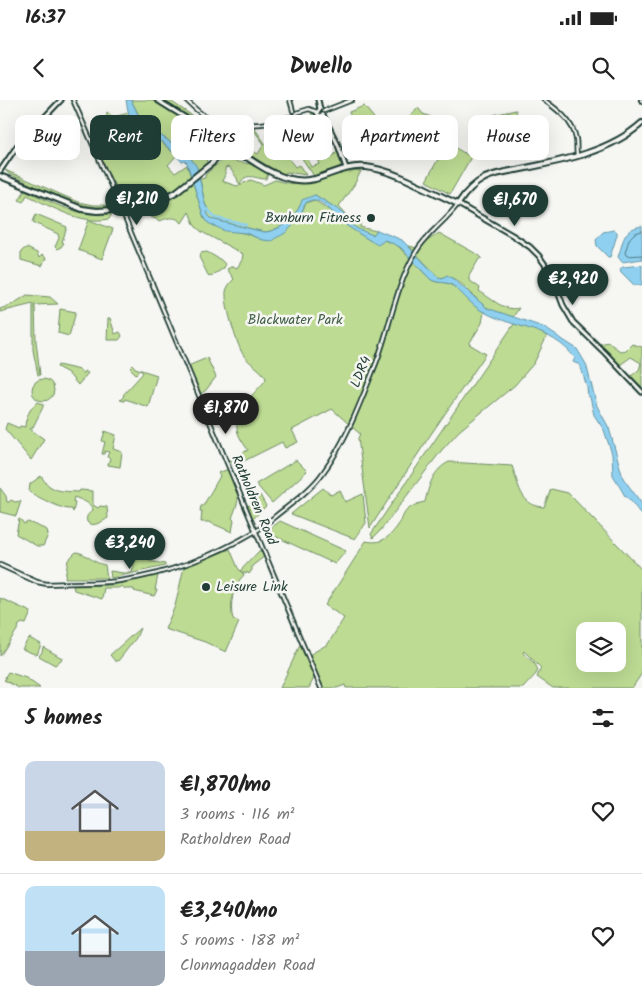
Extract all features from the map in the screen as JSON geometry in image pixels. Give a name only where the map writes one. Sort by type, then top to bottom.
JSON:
[{"type":"main road","points":[[61,100],[17,146],[0,173],[82,210],[97,211],[121,209],[161,200],[186,185],[216,160]]},
{"type":"main road","points":[[157,100],[181,115]]},
{"type":"main road","points":[[318,100],[321,112],[338,145],[346,168]]},
{"type":"main road","points":[[458,204],[467,190],[487,177],[601,148],[629,134],[642,123]]},
{"type":"main road","points":[[253,160],[273,173],[291,180],[316,178],[346,168],[366,167],[384,171],[458,204],[513,236],[539,256],[551,273],[563,305],[573,322],[642,392]]},
{"type":"street","name":"Ratholdren Road","points":[[74,100],[256,530],[320,688]]},
{"type":"street","points":[[186,100],[203,115]]},
{"type":"street","points":[[290,100],[296,114],[310,109],[321,112],[352,100]]},
{"type":"street","points":[[544,100],[560,112],[569,123],[576,138],[577,155]]},
{"type":"street","points":[[290,115],[293,110]]},
{"type":"street","name":"LDR4","points":[[0,565],[41,584],[114,582],[144,576],[218,551],[256,530],[290,504],[318,480],[337,451],[376,364],[403,277],[410,261],[426,237],[447,218],[458,204]]},
{"type":"green space","points":[[131,100],[154,100],[177,115],[171,115],[171,143],[161,136],[161,115],[138,115]]},
{"type":"green space","points":[[163,100],[169,100],[191,115],[187,115]]},
{"type":"green space","points":[[364,106],[371,115],[350,115],[349,112]]},
{"type":"green space","points":[[418,108],[426,115],[412,115]]},
{"type":"green space","points":[[516,110],[517,115],[493,115]]},
{"type":"green space","points":[[254,127],[264,142],[264,144],[254,130]]},
{"type":"green space","points":[[161,142],[171,151],[172,160],[168,165],[175,173],[187,165],[191,177],[176,188],[150,200],[123,203],[102,160],[161,160]]},
{"type":"green space","points":[[264,144],[264,160],[290,160],[295,167],[299,165],[306,175],[286,172],[284,175],[281,174],[254,157],[254,152],[258,154]]},
{"type":"green space","points":[[458,149],[468,155],[469,160],[450,194],[426,181],[438,160],[458,160]]},
{"type":"green space","points":[[338,151],[341,165],[339,167],[314,176],[303,160],[308,160],[311,167],[320,164],[318,160],[332,160],[332,157]]},
{"type":"green space","points":[[192,160],[206,160],[208,164],[198,172]]},
{"type":"green space","points":[[222,160],[251,164],[268,174],[266,179],[248,177],[242,180],[240,184],[229,167],[225,168],[225,175],[222,181],[237,186],[251,180],[264,185],[275,180],[288,183],[310,183],[349,172],[361,171],[354,185],[339,206],[349,217],[361,223],[360,227],[376,231],[376,233],[373,235],[356,229],[348,220],[347,215],[315,195],[302,203],[295,214],[284,225],[271,231],[264,232],[213,219],[207,213],[208,209],[205,204],[200,179],[205,178],[205,175]]},
{"type":"green space","points":[[5,170],[78,202],[93,205],[115,205],[102,207],[75,203],[46,192],[9,174]]},
{"type":"green space","name":"Blackwater Park","points":[[193,183],[204,218],[208,222],[220,228],[265,240],[271,240],[291,227],[298,219],[306,203],[314,200],[330,210],[341,222],[371,241],[384,240],[397,245],[430,279],[453,286],[484,312],[482,323],[469,344],[486,354],[370,528],[358,438],[360,434],[332,409],[292,430],[298,442],[285,448],[282,442],[234,466],[230,459],[248,450],[238,434],[237,421],[242,408],[266,378],[241,351],[226,302],[226,291],[234,279],[227,269],[233,266],[237,268],[243,254],[202,232],[195,226],[189,212],[182,223],[172,218],[160,221],[149,216],[149,213],[142,209],[129,211],[163,202]]},
{"type":"green space","points":[[25,190],[77,212],[99,215],[111,214],[111,216],[109,219],[98,220],[77,217],[27,195],[23,202],[19,200]]},
{"type":"green space","points":[[36,214],[67,227],[62,242],[64,243],[61,247],[57,249],[55,247],[59,238],[58,234],[33,222]]},
{"type":"green space","points":[[89,220],[113,229],[102,259],[78,250]]},
{"type":"green space","points":[[439,233],[482,258],[479,259],[469,276],[469,280],[480,288],[479,291],[499,304],[514,309],[519,308],[513,317],[486,307],[453,278],[438,277],[409,246],[417,248]]},
{"type":"green space","points":[[27,248],[37,253],[39,258],[42,255],[46,258],[42,266],[21,260],[21,252]]},
{"type":"green space","points":[[207,252],[225,264],[224,268],[210,277],[199,257],[201,253]]},
{"type":"green space","points":[[27,295],[50,297],[58,304],[35,305],[36,341],[40,375],[38,375],[33,350],[33,304],[0,312],[0,309],[13,304]]},
{"type":"green space","points":[[60,309],[76,312],[69,336],[58,333]]},
{"type":"green space","points":[[110,318],[115,334],[120,332],[122,336],[119,340],[107,340],[108,319]]},
{"type":"green space","points":[[514,324],[536,330],[547,336],[534,363],[515,385],[459,431],[441,451],[373,538],[371,534]]},
{"type":"green space","points":[[608,342],[620,351],[626,350],[632,344],[642,347],[642,387],[631,376],[639,370],[641,363],[631,357],[620,365],[600,344]]},
{"type":"green space","points":[[207,358],[216,377],[201,394],[188,366]]},
{"type":"green space","points":[[58,365],[80,370],[82,374],[84,371],[88,373],[78,385],[68,373],[57,367]]},
{"type":"green space","points":[[133,365],[135,368],[157,375],[148,407],[125,399],[124,401],[120,400],[143,373],[140,370],[136,374],[130,368]]},
{"type":"green space","points":[[43,379],[51,382],[54,390],[51,398],[43,401],[35,398],[32,390],[35,382]]},
{"type":"green space","points":[[38,402],[43,404],[43,407],[33,427],[30,429],[44,439],[31,460],[5,429],[7,423],[19,428],[20,426],[25,427],[28,413]]},
{"type":"green space","points":[[105,431],[116,435],[113,449],[122,452],[120,467],[108,465],[110,458],[107,457],[109,452],[105,451],[102,454],[105,442],[102,441]]},
{"type":"green space","points":[[296,460],[307,471],[272,503],[256,484]]},
{"type":"green space","points":[[449,462],[512,466],[525,499],[536,506],[544,507],[551,489],[568,493],[642,570],[642,673],[632,688],[553,688],[537,677],[541,668],[524,651],[523,653],[535,664],[538,670],[523,688],[346,688],[345,685],[337,688],[322,688],[309,655],[328,644],[344,618],[325,605],[366,541],[377,542],[387,538],[398,526],[407,510],[425,502],[432,479],[439,469]]},
{"type":"green space","points":[[229,469],[238,493],[232,518],[234,520],[232,532],[209,522],[201,522],[202,511],[200,511],[201,506],[203,506],[220,476],[218,473]]},
{"type":"green space","points":[[41,476],[49,486],[58,490],[93,491],[93,505],[98,508],[100,506],[107,507],[108,518],[97,524],[89,524],[87,517],[93,510],[86,502],[74,497],[73,512],[72,509],[57,506],[29,492],[30,484]]},
{"type":"green space","points":[[0,488],[6,496],[7,502],[11,500],[15,502],[21,501],[16,516],[0,512]]},
{"type":"green space","points":[[323,488],[331,495],[340,490],[345,502],[363,494],[366,523],[355,539],[291,514]]},
{"type":"green space","points":[[258,495],[260,495],[266,506],[253,519],[248,506],[257,500]]},
{"type":"green space","points":[[19,519],[24,524],[28,522],[47,530],[48,535],[43,546],[37,546],[16,534]]},
{"type":"green space","points":[[280,521],[346,551],[335,564],[266,532]]},
{"type":"green space","points":[[143,549],[150,552],[147,557],[149,561],[165,564],[165,566],[111,578],[110,571],[132,573],[136,554]]},
{"type":"green space","name":"Leisure Link","points":[[230,549],[238,568],[244,575],[237,584],[233,596],[231,608],[233,619],[239,622],[226,652],[205,642],[165,629],[175,606],[184,567]]},
{"type":"green space","points":[[260,550],[265,556],[252,566],[249,574],[240,571]]},
{"type":"green space","points":[[76,552],[105,565],[107,578],[65,578],[68,560]]},
{"type":"green space","points":[[158,575],[155,590],[157,590],[154,596],[134,591],[134,589],[125,589],[122,586],[118,588],[104,588],[102,599],[74,590],[73,586],[113,585]]},
{"type":"green space","points":[[0,598],[31,612],[26,624],[22,623],[18,626],[0,656]]},
{"type":"green space","points":[[140,628],[136,638],[118,661],[115,661],[110,655]]},
{"type":"green space","points":[[29,638],[41,644],[37,655],[22,649]]},
{"type":"green space","points":[[300,645],[314,678],[309,688],[280,688]]},
{"type":"green space","points":[[43,647],[62,659],[55,665],[39,656]]},
{"type":"green space","points":[[8,672],[26,678],[40,688],[19,688],[4,680]]},
{"type":"water","points":[[126,100],[131,100],[138,115],[129,115]]},
{"type":"water","points":[[161,136],[171,143],[171,150],[161,142]]},
{"type":"water","points":[[180,160],[192,160],[197,167],[208,210],[207,213],[215,220],[264,232],[270,231],[287,222],[296,212],[302,200],[315,195],[347,215],[347,222],[358,229],[373,235],[377,230],[402,240],[438,277],[443,278],[447,275],[452,278],[487,308],[543,327],[577,349],[586,364],[597,406],[609,428],[623,478],[642,504],[642,515],[625,496],[613,475],[612,454],[604,430],[594,415],[580,365],[573,362],[575,358],[555,340],[544,334],[496,318],[479,309],[452,285],[430,279],[400,247],[385,240],[378,245],[376,244],[344,224],[317,200],[307,202],[293,225],[285,233],[272,241],[262,240],[246,233],[225,231],[208,223],[203,215],[187,163],[185,161],[182,162]]},
{"type":"water","points":[[642,226],[642,259],[622,262],[618,257],[627,233]]},
{"type":"water","points":[[614,230],[617,232],[617,235],[610,257],[608,257],[597,246],[596,240],[603,232]]},
{"type":"water","points":[[642,265],[642,285],[634,285],[620,269],[623,267]]},
{"type":"waterway","points":[[207,209],[216,218],[246,225]]},
{"type":"place","name":"Bxnburn Fitness","points":[[371,218]]},
{"type":"place","name":"Leisure Link","points":[[206,587]]}]
